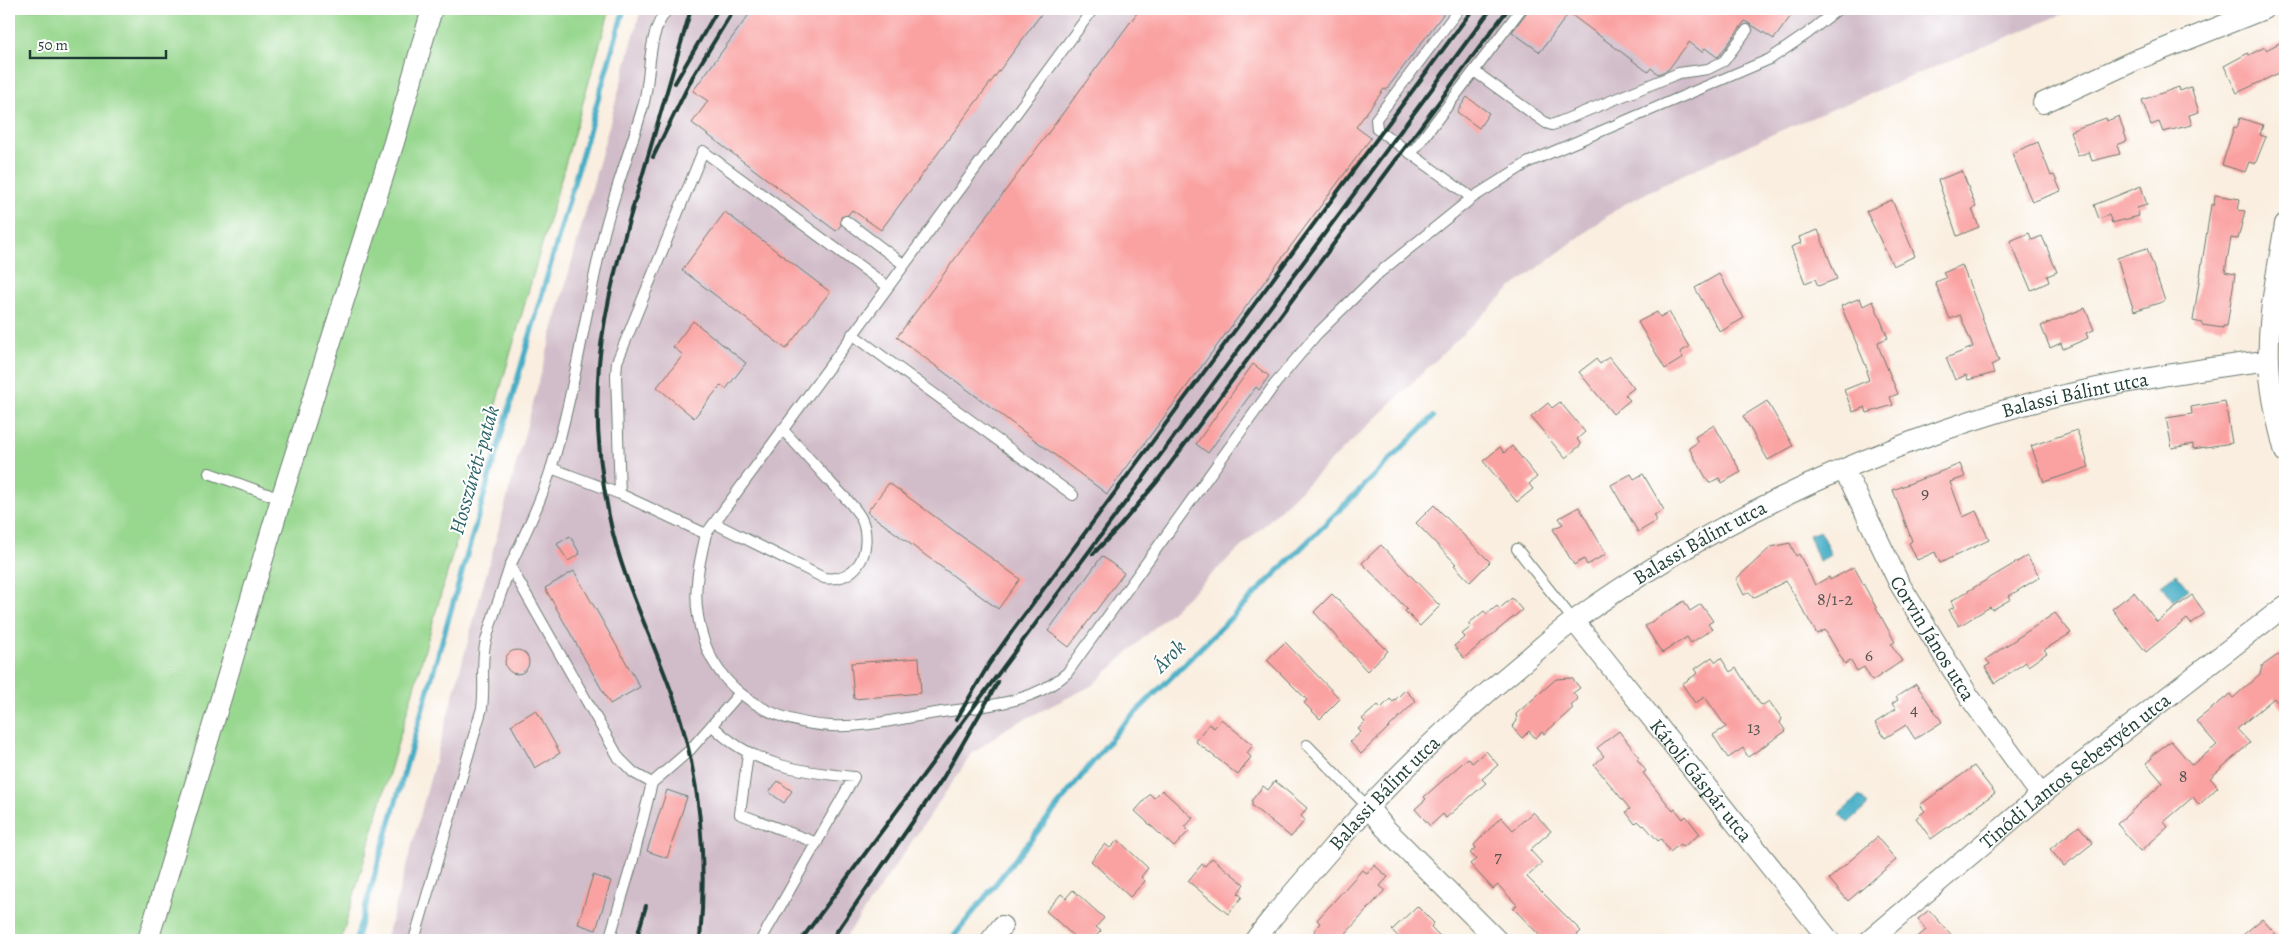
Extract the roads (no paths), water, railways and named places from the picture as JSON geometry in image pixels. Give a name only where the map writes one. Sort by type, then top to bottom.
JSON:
[{"type":"street","points":[[148,940],[281,499],[394,142],[432,9]]},
{"type":"street","points":[[2043,103],[2136,60],[2264,9]]},
{"type":"street","points":[[2285,224],[2272,309],[2269,361],[2274,408],[2285,452]]},
{"type":"street","name":"Balassi Bálint utca","points":[[1255,940],[1270,919],[1368,807],[1462,713],[1574,621],[1691,544],[1787,496],[1843,471],[1913,442],[2004,411],[2117,384],[2243,363],[2269,361]]},
{"type":"street","name":"Corvin János utca","points":[[1843,471],[1851,483],[1904,591],[1968,695],[2041,795]]},
{"type":"street","name":"Tinódi Lantos Sebestyén utca","points":[[1870,940],[2041,795],[2285,606]]},
{"type":"street","name":"Károli Gáspár utca","points":[[1574,621],[1829,940]]},
{"type":"street","points":[[1368,807],[1385,828],[1497,940]]},
{"type":"lane","points":[[414,940],[482,708],[485,691],[483,666],[485,645],[510,566],[538,506],[551,468],[566,411],[605,231],[648,85],[654,35],[659,22],[668,9]]},
{"type":"lane","points":[[1093,9],[706,534],[698,570],[698,616],[712,662],[721,676],[739,694],[761,707],[782,716],[831,726],[856,725],[1003,703],[1040,692],[1058,681],[1073,665],[1275,384],[1316,335],[1380,272],[1472,198],[1529,162],[1770,59],[1808,33],[1838,9]]},
{"type":"lane","points":[[1459,9],[1376,118],[1377,129],[1472,198]]},
{"type":"lane","points":[[1411,154],[1521,9]]},
{"type":"lane","points":[[1474,71],[1546,123],[1552,125],[1679,73],[1708,69],[1724,61],[1747,30]]},
{"type":"lane","points":[[620,494],[617,362],[703,151],[887,286]]},
{"type":"lane","points":[[846,221],[904,264]]},
{"type":"lane","points":[[852,334],[1073,495]]},
{"type":"lane","points":[[714,523],[824,578],[835,579],[844,576],[854,571],[862,561],[865,547],[865,532],[861,518],[849,502],[782,429]]},
{"type":"lane","points":[[551,468],[620,494],[706,534]]},
{"type":"lane","points":[[210,473],[281,499]]},
{"type":"lane","points":[[1517,549],[1574,621]]},
{"type":"lane","points":[[510,566],[619,758],[634,773],[652,783]]},
{"type":"lane","points":[[609,940],[632,863],[652,783],[689,751],[739,694]]},
{"type":"lane","points":[[712,724],[723,736],[748,754],[810,773],[854,778],[761,940]]},
{"type":"lane","points":[[1307,744],[1368,807]]},
{"type":"lane","points":[[748,754],[740,814],[817,842]]},
{"type":"water","points":[[1820,531],[1831,555],[1819,561],[1809,535]]},
{"type":"water","points":[[2176,574],[2188,589],[2173,601],[2161,585]]},
{"type":"water","points":[[1860,796],[1868,805],[1848,823],[1839,814]]},
{"type":"waterway","name":"Hosszúréti-patak","points":[[356,940],[624,9]]},
{"type":"waterway","name":"Árok","points":[[951,940],[1119,729],[1433,417]]},
{"type":"railway","points":[[691,9],[616,270],[602,340],[597,402],[603,478],[615,540],[630,588],[675,702],[691,760],[700,820],[702,850],[703,880],[700,940]]},
{"type":"railway","points":[[675,83],[718,9]]},
{"type":"railway","points":[[653,157],[693,76],[734,9]]},
{"type":"railway","points":[[956,720],[989,664],[1013,630],[1473,9]]},
{"type":"railway","points":[[801,940],[1491,9]]},
{"type":"railway","points":[[1093,554],[1119,527],[1156,483],[1508,9]]},
{"type":"railway","points":[[831,940],[943,778],[998,682]]},
{"type":"railway","points":[[636,940],[646,906]]}]
